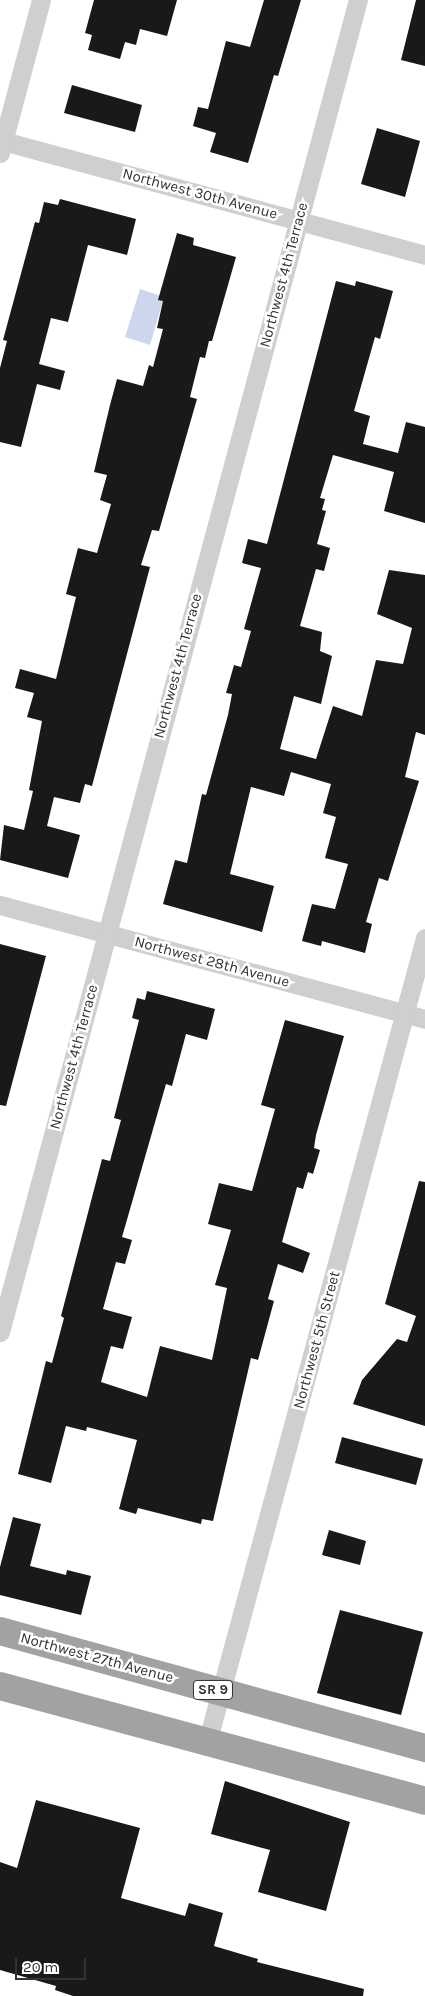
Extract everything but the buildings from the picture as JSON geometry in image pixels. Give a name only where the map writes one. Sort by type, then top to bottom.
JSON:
[{"type":"highway","name":"Northwest 27th Avenue","points":[[0,1631],[425,1748]]},
{"type":"highway","points":[[0,1686],[425,1801]]},
{"type":"street","points":[[2,147],[41,0]]},
{"type":"street","name":"Northwest 4th Terrace","points":[[0,1332],[358,0]]},
{"type":"street","name":"Northwest 30th Avenue","points":[[2,147],[299,220],[425,255]]},
{"type":"street","name":"Northwest 28th Avenue","points":[[0,905],[425,1019]]},
{"type":"street","name":"Northwest 5th Street","points":[[206,1743],[425,938]]},
{"type":"water","points":[[140,289],[164,297],[150,345],[125,337]]}]
